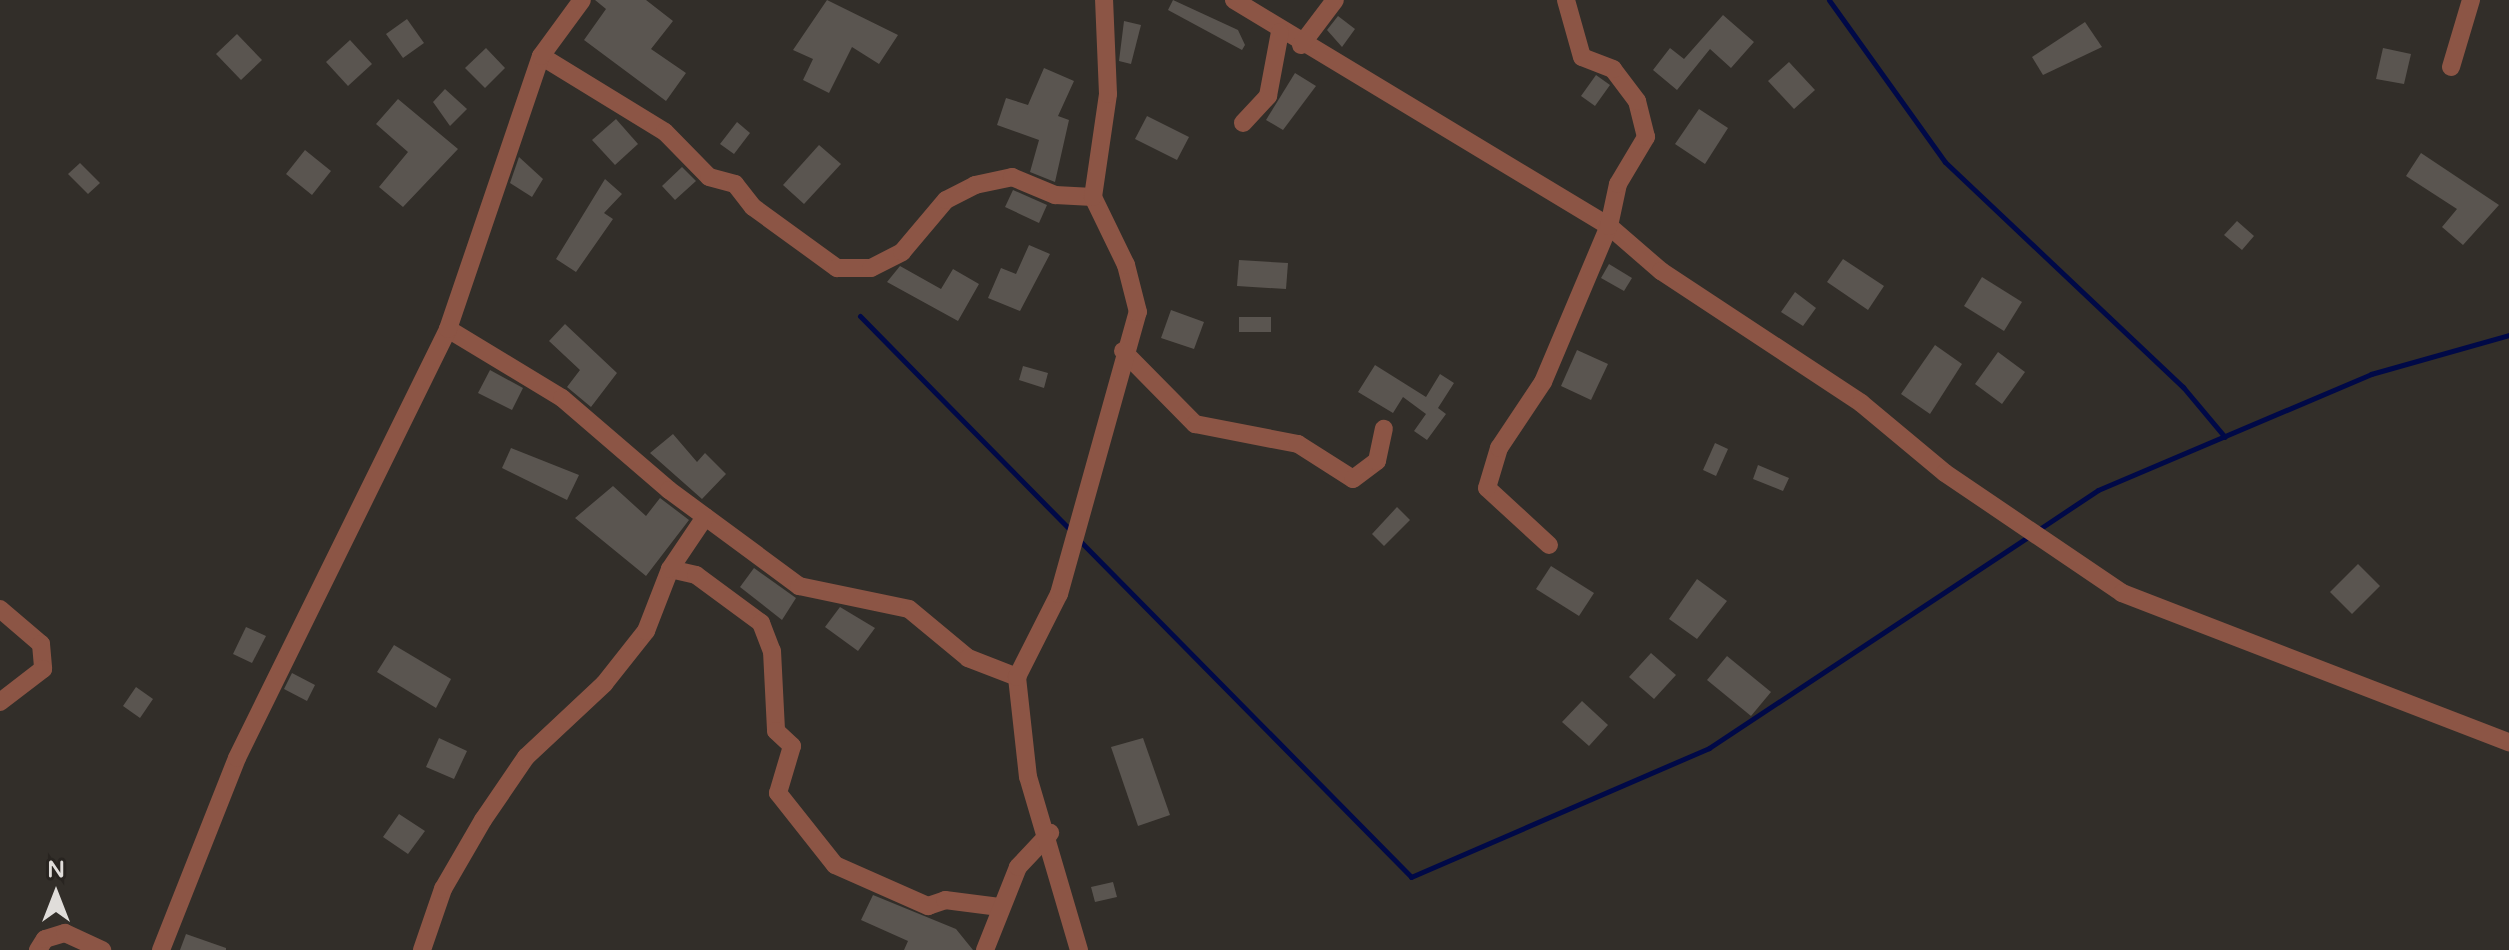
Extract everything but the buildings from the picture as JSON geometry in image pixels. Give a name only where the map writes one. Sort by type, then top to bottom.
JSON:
[{"type":"street","points":[[161,950],[237,758],[448,329],[541,56],[582,0]]},
{"type":"street","points":[[1079,950],[1050,833],[1028,777],[1017,677],[1059,594],[1123,351],[1138,312],[1126,265],[1093,197],[1108,94],[1104,0]]},
{"type":"street","points":[[1234,0],[1301,45],[1609,226],[1661,271],[1861,403],[1945,473],[2122,593],[2509,742]]},
{"type":"street","points":[[1301,45],[1335,0]]},
{"type":"street","points":[[1549,545],[1487,488],[1499,448],[1543,382],[1609,226],[1618,184],[1646,137],[1637,101],[1613,69],[1582,57],[1566,0]]},
{"type":"street","points":[[2451,67],[2471,0]]},
{"type":"street","points":[[1243,123],[1268,96],[1280,32]]},
{"type":"street","points":[[541,56],[665,132],[709,177],[735,184],[753,207],[837,268],[871,268],[902,252],[946,200],[975,185],[1012,177],[1055,195],[1093,197]]},
{"type":"street","points":[[448,329],[562,398],[705,517],[799,586],[909,609],[968,658],[1017,677]]},
{"type":"street","points":[[1123,351],[1195,424],[1298,444],[1353,479],[1377,461],[1384,429]]},
{"type":"street","points":[[422,950],[443,889],[483,820],[526,757],[604,684],[646,631],[670,569],[705,517]]},
{"type":"street","points":[[670,569],[696,575],[761,623],[772,651],[776,731],[792,746],[778,793],[835,865],[928,906],[945,900],[1000,907]]},
{"type":"street","points":[[0,609],[41,644],[43,669],[0,702]]},
{"type":"street","points":[[985,950],[1018,867],[1050,833]]},
{"type":"street","points":[[38,950],[45,939],[65,933],[102,950]]},
{"type":"waterway","points":[[1829,0],[1945,162],[2183,387],[2225,437]]},
{"type":"waterway","points":[[860,316],[1072,532]]},
{"type":"waterway","points":[[2038,530],[2098,490],[2371,374],[2509,335]]},
{"type":"waterway","points":[[1079,540],[1411,877],[1709,748],[2029,536]]}]
